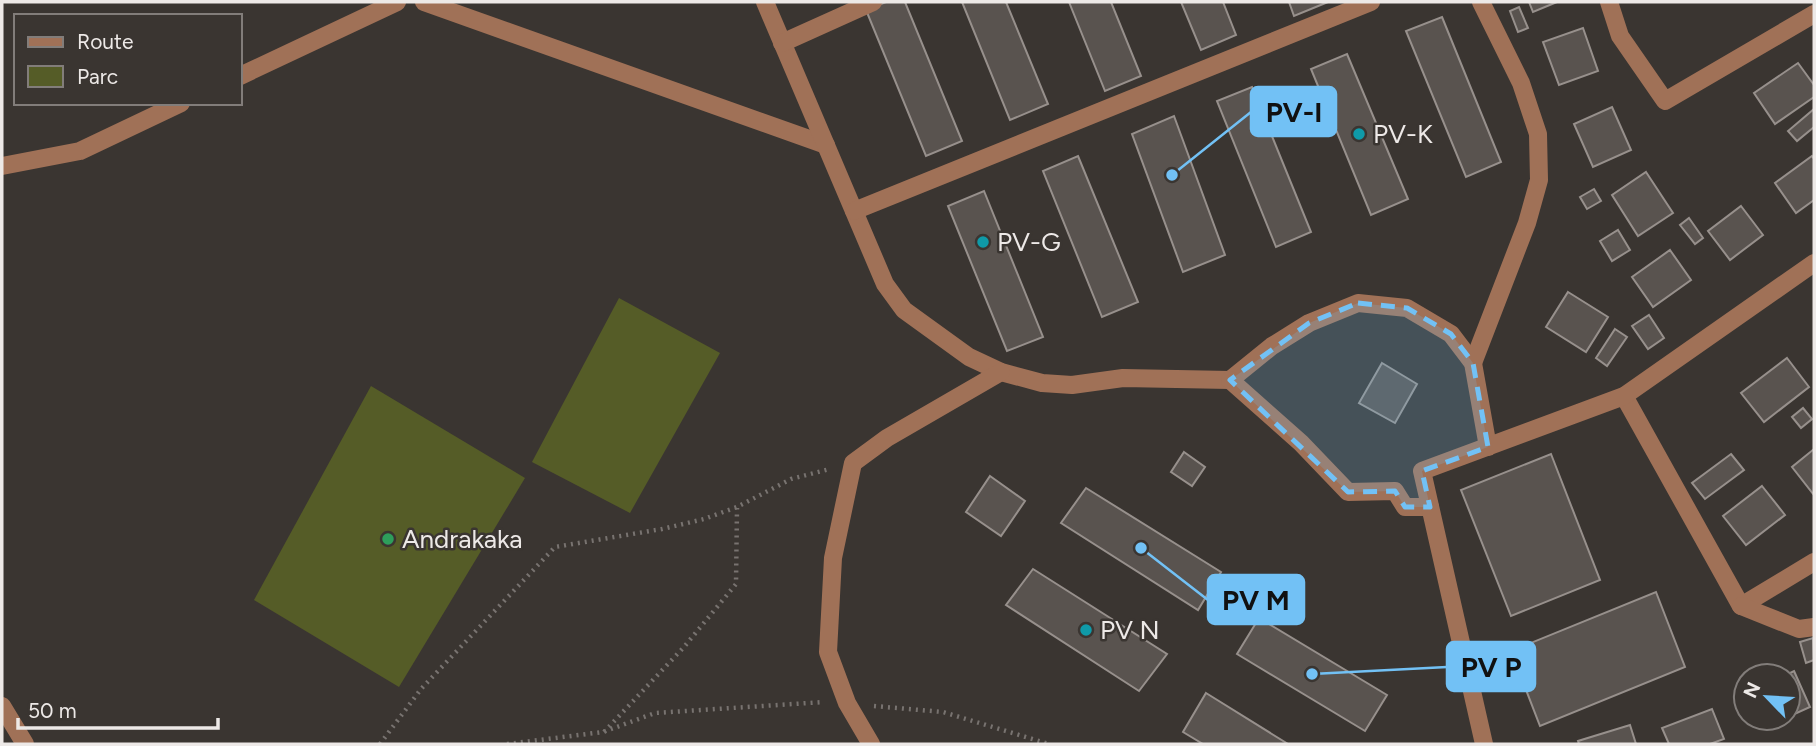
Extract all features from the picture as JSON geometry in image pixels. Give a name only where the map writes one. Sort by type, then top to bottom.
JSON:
[{"type":"street","points":[[242,75],[397,2]]},
{"type":"street","points":[[424,2],[826,145]]},
{"type":"street","points":[[765,2],[885,284],[904,310],[969,357],[1001,372],[1042,383],[1072,384],[1123,378],[1230,380],[1272,346],[1309,323],[1358,303],[1407,308],[1451,334],[1474,363],[1488,447]]},
{"type":"street","points":[[782,43],[873,2]]},
{"type":"street","points":[[854,211],[1371,2]]},
{"type":"street","points":[[1474,363],[1527,223],[1539,180],[1538,134],[1521,83],[1481,2]]},
{"type":"street","points":[[1609,2],[1620,36],[1665,101],[1814,14]]},
{"type":"street","points":[[2,166],[80,151],[177,105]]},
{"type":"street","points":[[1484,744],[1422,471],[1624,396],[1814,263]]},
{"type":"street","points":[[871,744],[847,703],[828,652],[833,558],[853,463],[887,438],[1001,372]]},
{"type":"street","points":[[1230,380],[1301,443],[1348,492],[1395,491],[1405,507],[1430,508]]},
{"type":"street","points":[[1624,396],[1741,606],[1799,629],[1814,627]]},
{"type":"street","points":[[1741,606],[1814,562]]},
{"type":"street","points":[[2,706],[25,744]]},
{"type":"path","points":[[380,744],[421,690],[555,547],[704,519],[737,508],[791,479],[853,463]]},
{"type":"path","points":[[603,732],[684,647],[736,584],[737,508]]},
{"type":"path","points":[[507,744],[603,732],[655,713],[822,702],[943,712],[1049,744]]},
{"type":"highlighted area","points":[[1358,303],[1407,308],[1451,334],[1473,363],[1488,447],[1422,471],[1430,507],[1405,507],[1395,491],[1348,492],[1230,380],[1309,323]]},
{"type":"green space","points":[[619,298],[720,353],[630,513],[532,462]]},
{"type":"green space","name":"Andrakaka","points":[[371,386],[525,478],[399,687],[254,600]]},
{"type":"building","points":[[886,2],[905,2],[962,141],[926,156],[866,10]]},
{"type":"building","points":[[962,2],[1006,2],[1048,104],[1010,120]]},
{"type":"building","points":[[1069,2],[1111,2],[1141,76],[1105,91]]},
{"type":"building","points":[[1181,2],[1223,2],[1236,35],[1201,50]]},
{"type":"building","points":[[1289,2],[1328,2],[1294,16]]},
{"type":"building","points":[[1529,2],[1557,2],[1533,12]]},
{"type":"building","points":[[1519,7],[1528,28],[1518,32],[1510,11]]},
{"type":"building","points":[[1442,17],[1501,162],[1466,177],[1406,31]]},
{"type":"building","points":[[1583,28],[1598,71],[1559,85],[1543,42]]},
{"type":"building","name":"PV-K","points":[[1347,54],[1408,199],[1371,215],[1311,69]]},
{"type":"building","points":[[1798,63],[1814,85],[1814,97],[1775,124],[1754,93]]},
{"type":"building","points":[[1252,87],[1311,232],[1276,247],[1217,101]]},
{"type":"building","points":[[1612,107],[1631,150],[1593,167],[1574,124]]},
{"type":"building","points":[[1814,109],[1814,127],[1797,141],[1788,131]]},
{"type":"building","points":[[1174,116],[1225,255],[1183,272],[1132,134]]},
{"type":"building","points":[[1078,156],[1138,302],[1102,317],[1043,171]]},
{"type":"building","points":[[1812,156],[1814,200],[1796,213],[1775,183]]},
{"type":"building","points":[[1646,172],[1673,213],[1638,236],[1612,195]]},
{"type":"building","points":[[1594,189],[1601,201],[1587,209],[1580,197]]},
{"type":"building","name":"PV-G","points":[[984,191],[1043,337],[1007,351],[948,206]]},
{"type":"building","points":[[1741,206],[1763,235],[1730,260],[1708,231]]},
{"type":"building","points":[[1689,218],[1703,238],[1695,244],[1680,225]]},
{"type":"building","points":[[1618,230],[1630,250],[1612,261],[1600,241]]},
{"type":"building","points":[[1670,250],[1691,280],[1653,307],[1632,277]]},
{"type":"building","points":[[1568,292],[1608,317],[1586,352],[1546,327]]},
{"type":"building","points":[[1649,315],[1664,338],[1648,349],[1632,326]]},
{"type":"building","points":[[1615,329],[1627,337],[1607,366],[1596,358]]},
{"type":"building","points":[[1787,358],[1809,387],[1764,422],[1741,393]]},
{"type":"building","points":[[1382,363],[1417,384],[1395,423],[1359,403]]},
{"type":"building","points":[[1803,408],[1812,419],[1801,428],[1792,417]]},
{"type":"building","points":[[1814,449],[1814,495],[1792,467]]},
{"type":"building","points":[[1184,452],[1205,467],[1192,486],[1171,472]]},
{"type":"building","points":[[1551,454],[1600,580],[1511,616],[1461,490]]},
{"type":"building","points":[[1731,454],[1744,470],[1705,499],[1692,483]]},
{"type":"building","points":[[990,476],[1025,501],[1001,536],[966,512]]},
{"type":"building","points":[[1762,486],[1785,515],[1746,545],[1723,516]]},
{"type":"building","points":[[1086,488],[1221,572],[1198,610],[1061,523]]},
{"type":"building","name":"PV N","points":[[1033,569],[1167,654],[1139,691],[1006,605]]},
{"type":"building","points":[[1656,592],[1685,667],[1540,726],[1511,651]]},
{"type":"building","points":[[1259,618],[1387,695],[1365,731],[1237,654]]},
{"type":"building","points":[[1813,638],[1814,660],[1806,663],[1800,642]]},
{"type":"building","points":[[1802,689],[1810,707],[1802,711]]},
{"type":"building","points":[[1206,693],[1288,744],[1203,744],[1183,732]]},
{"type":"building","points":[[1712,709],[1724,739],[1710,744],[1669,744],[1662,728]]},
{"type":"building","points":[[1630,725],[1636,744],[1579,744],[1578,741]]},
{"type":"place","name":"PV-K","points":[[1359,134]]},
{"type":"place","name":"PV-I","points":[[1172,175]]},
{"type":"place","name":"PV-G","points":[[983,242]]},
{"type":"place","name":"Andrakaka","points":[[388,539]]},
{"type":"place","name":"PV M","points":[[1141,548]]},
{"type":"place","name":"PV N","points":[[1086,630]]},
{"type":"place","name":"PV P","points":[[1312,674]]}]
